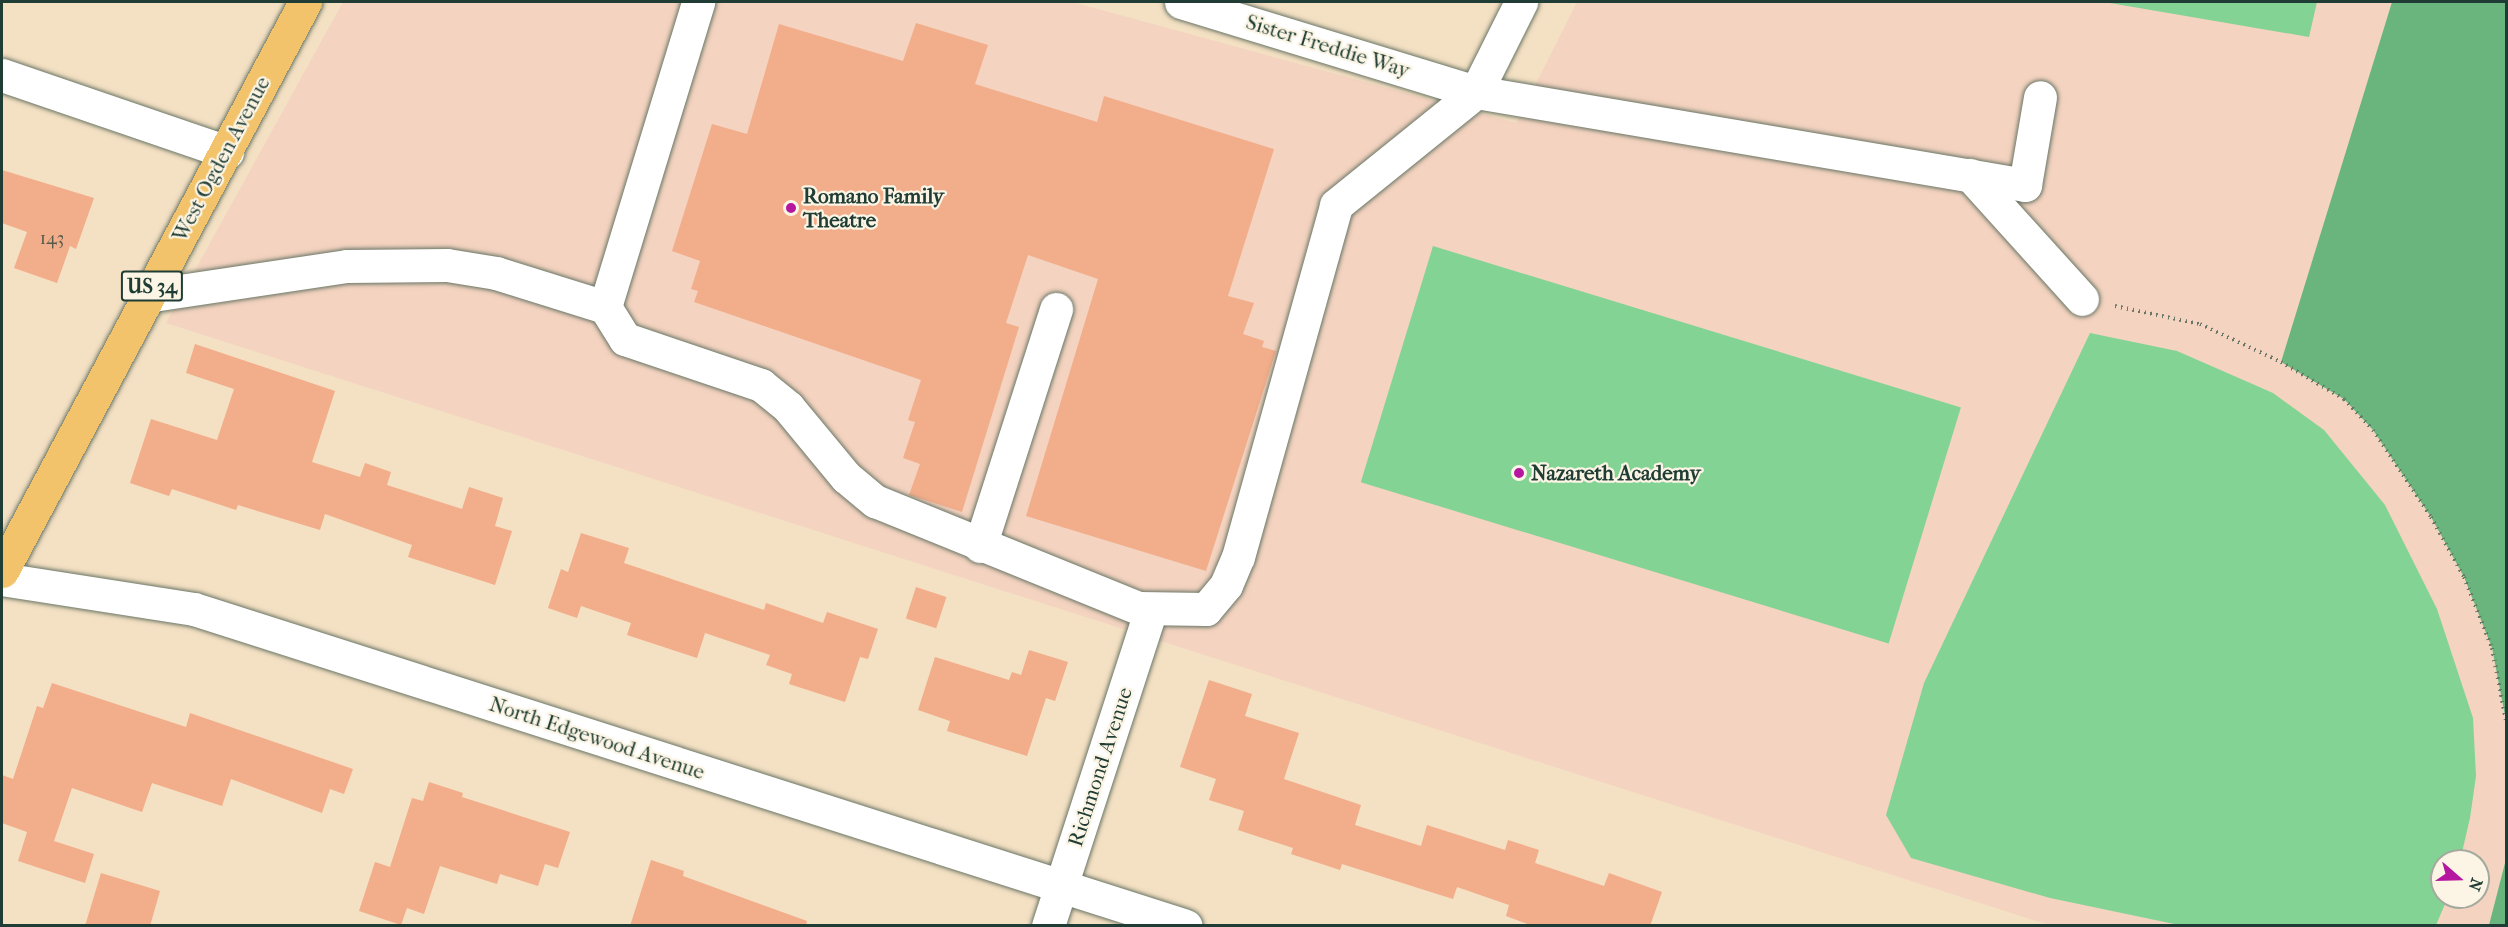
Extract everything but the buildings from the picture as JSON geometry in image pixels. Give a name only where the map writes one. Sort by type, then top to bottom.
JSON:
[{"type":"main road","name":"West Ogden Avenue","points":[[2,571],[305,2]]},
{"type":"street","points":[[605,307],[698,2]]},
{"type":"street","name":"Sister Freddie Way","points":[[1181,2],[1476,92],[2025,184],[2040,97]]},
{"type":"street","points":[[147,296],[347,266],[447,265],[496,273],[605,307],[625,339],[762,385],[788,407],[846,477],[875,501],[980,546],[1139,609],[1206,609],[1226,585],[1244,536],[1336,205],[1476,92],[1521,2]]},
{"type":"street","points":[[2,75],[227,152]]},
{"type":"street","points":[[1970,175],[2082,299]]},
{"type":"street","points":[[980,546],[1056,309]]},
{"type":"street","name":"North Edgewood Avenue","points":[[2,579],[194,609],[1186,926]]},
{"type":"street","name":"Richmond Avenue","points":[[1048,926],[1152,609]]},
{"type":"path","points":[[2082,299],[2200,324],[2281,362],[2344,399],[2373,430],[2464,577],[2492,648],[2506,721]]},
{"type":"shaded area","name":"Nazareth Academy","points":[[343,2],[1072,2],[1516,123],[1577,2],[2392,2],[2281,362],[2344,399],[2373,430],[2431,517],[2464,577],[2492,648],[2506,721],[2506,859],[2489,925],[2049,925],[166,323]]},
{"type":"green space","points":[[2104,2],[2317,2],[2309,37]]},
{"type":"green space","points":[[2392,2],[2506,2],[2506,721],[2492,648],[2464,577],[2431,517],[2373,430],[2344,399],[2281,362]]},
{"type":"green space","points":[[1433,246],[1961,407],[1889,644],[1361,482]]},
{"type":"green space","points":[[2090,333],[2177,351],[2273,393],[2324,430],[2385,505],[2437,609],[2473,718],[2476,776],[2463,849],[2430,849],[2430,909],[2443,909],[2436,925],[2179,925],[2050,898],[1911,858],[1886,815],[1924,683]]},
{"type":"green space","points":[[2506,859],[2506,925],[2489,925]]},
{"type":"place","name":"Romano Family Theatre","points":[[791,208]]},
{"type":"place","name":"Nazareth Academy","points":[[1519,473]]}]
